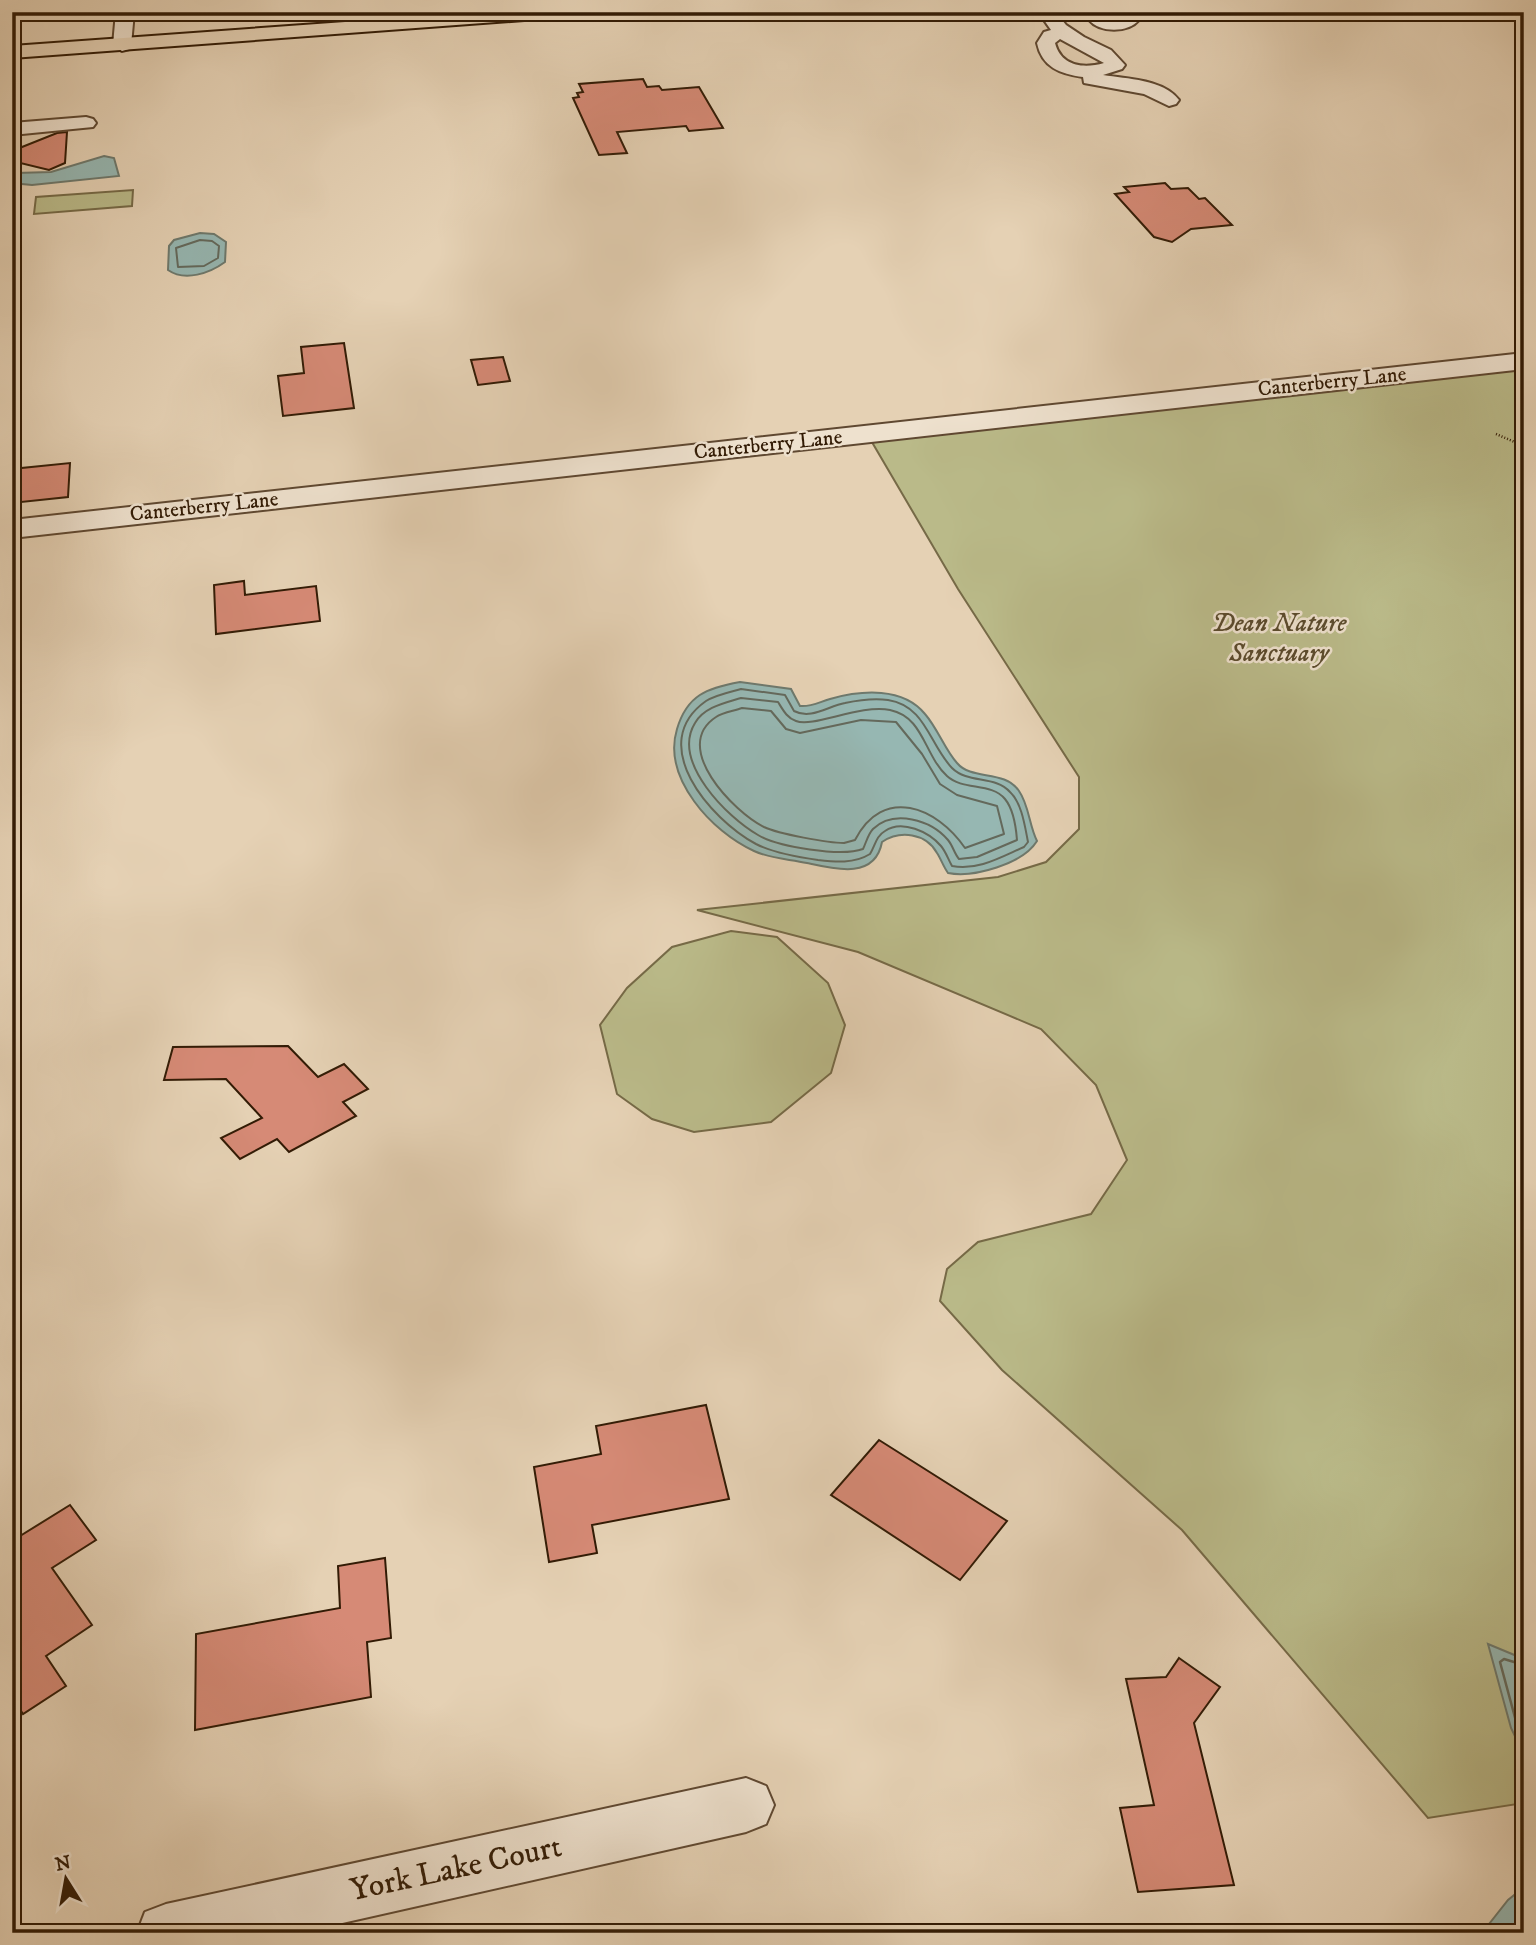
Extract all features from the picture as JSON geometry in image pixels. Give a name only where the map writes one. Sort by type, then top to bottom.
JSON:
[{"type":"main road","points":[[12,52],[564,12]]},
{"type":"street","points":[[122,45],[125,12]]},
{"type":"street","points":[[1059,12],[1053,20],[1067,38],[1115,62],[1115,65],[1109,68],[1061,88]]},
{"type":"street","points":[[1079,43],[1099,36],[1112,24]]},
{"type":"street","points":[[1062,32],[1051,36],[1045,43],[1049,59],[1059,67],[1088,78],[1110,97],[1141,96],[1150,89],[1169,100]]},
{"type":"street","points":[[12,129],[86,123]]},
{"type":"street","name":"Canterberry Lane","points":[[12,529],[1524,361]]},
{"type":"street","name":"York Lake Court","points":[[166,1933],[746,1805]]},
{"type":"path","points":[[1496,434],[1524,446]]},
{"type":"green space","points":[[133,190],[132,206],[34,214],[36,197]]},
{"type":"green space","name":"Dean Nature Sanctuary","points":[[1524,364],[1524,1803],[1428,1818],[1182,1530],[1002,1370],[940,1301],[947,1269],[978,1242],[1091,1214],[1127,1160],[1096,1085],[1041,1029],[858,952],[697,910],[998,877],[1046,862],[1079,829],[1079,777],[958,589],[869,437]]},
{"type":"green space","points":[[731,931],[777,937],[828,983],[845,1025],[831,1073],[771,1122],[694,1132],[652,1119],[617,1094],[600,1025],[627,988],[672,947]]},
{"type":"water","points":[[104,156],[114,158],[119,176],[32,185],[12,183],[12,176],[16,173],[51,172]]},
{"type":"water","points":[[200,233],[214,234],[226,242],[225,262],[212,270],[190,276],[168,270],[169,246],[174,240]]},
{"type":"water","points":[[740,682],[791,689],[800,706],[868,693],[894,695],[905,699],[925,714],[953,758],[963,768],[1013,784],[1025,802],[1037,841],[1009,863],[997,868],[958,874],[948,873],[932,846],[926,841],[904,835],[882,842],[878,854],[871,862],[852,869],[829,868],[754,851],[722,831],[694,801],[677,766],[674,748],[681,717],[693,701],[708,691]]},
{"type":"water","points":[[1488,1644],[1524,1659],[1524,1755],[1511,1728]]},
{"type":"water","points":[[1524,1887],[1524,1933],[1482,1933],[1508,1900]]},
{"type":"building","points":[[643,79],[647,87],[659,86],[662,90],[699,87],[723,128],[689,131],[686,126],[617,132],[627,153],[599,155],[573,98],[579,97],[577,93],[583,92],[579,84]]},
{"type":"building","points":[[67,132],[65,163],[49,170],[12,161],[12,151],[57,133]]},
{"type":"building","points":[[1165,183],[1171,189],[1188,188],[1199,199],[1205,198],[1232,225],[1191,229],[1172,242],[1154,237],[1115,194],[1129,192],[1124,187]]},
{"type":"building","points":[[344,343],[354,408],[283,416],[278,376],[304,373],[301,347]]},
{"type":"building","points":[[503,357],[510,381],[478,385],[471,360]]},
{"type":"building","points":[[70,463],[68,497],[12,503],[12,469]]},
{"type":"building","points":[[244,581],[245,595],[316,586],[320,621],[216,634],[214,585]]},
{"type":"building","points":[[288,1046],[318,1077],[344,1064],[368,1089],[343,1102],[356,1116],[289,1152],[277,1139],[240,1159],[221,1138],[262,1118],[226,1079],[164,1080],[173,1047]]},
{"type":"building","points":[[706,1405],[729,1499],[592,1525],[597,1553],[549,1562],[534,1467],[601,1454],[596,1426]]},
{"type":"building","points":[[879,1440],[1007,1521],[960,1580],[831,1495]]},
{"type":"building","points":[[70,1505],[96,1540],[52,1568],[92,1625],[46,1656],[66,1686],[23,1714],[12,1697],[12,1541]]},
{"type":"building","points":[[385,1558],[391,1638],[367,1642],[371,1697],[195,1730],[196,1634],[340,1608],[338,1566]]},
{"type":"building","points":[[1179,1658],[1220,1687],[1194,1723],[1234,1885],[1138,1892],[1120,1808],[1154,1805],[1126,1679],[1166,1677]]}]
